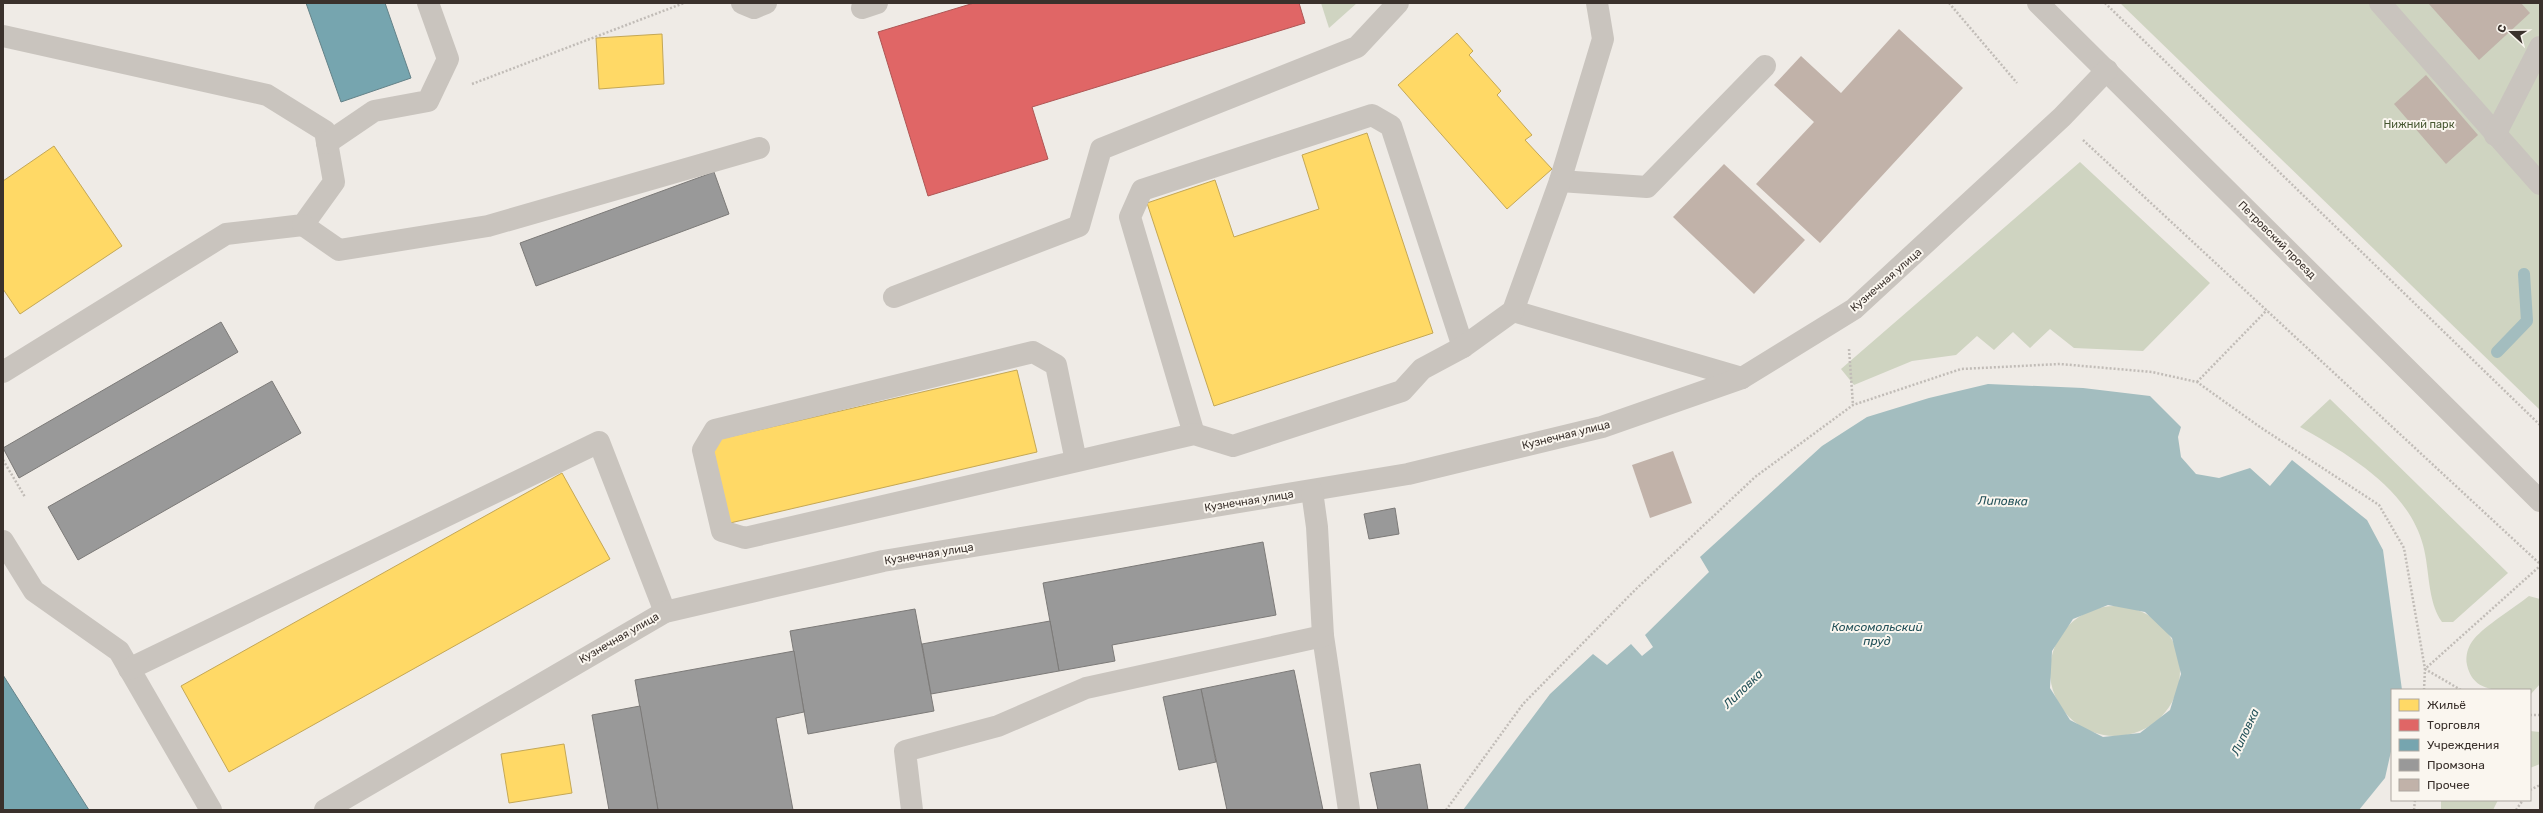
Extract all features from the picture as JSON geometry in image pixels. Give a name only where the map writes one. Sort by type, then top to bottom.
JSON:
[{"type":"street","points":[[327,143],[374,111],[428,101],[448,59],[428,3]]},
{"type":"street","points":[[742,3],[754,8],[766,3]]},
{"type":"street","points":[[894,297],[1079,226],[1101,149],[1357,48],[1398,3]]},
{"type":"street","points":[[1076,461],[1056,365],[1033,352],[715,430],[703,450],[722,531],[745,538],[1194,434],[1233,446],[1402,391],[1422,369],[1463,347],[1513,311],[1560,181],[1603,38],[1597,3]]},
{"type":"street","name":"Петровский проезд","points":[[2038,3],[2107,70],[2515,478],[2540,501]]},
{"type":"street","points":[[2380,3],[2495,136],[2540,184]]},
{"type":"street","points":[[3,36],[267,95],[325,131],[334,182],[303,225]]},
{"type":"street","points":[[2495,136],[2540,47]]},
{"type":"street","points":[[1560,181],[1647,187],[1765,66]]},
{"type":"street","name":"Кузнечная улица","points":[[325,810],[665,612],[883,561],[1408,474],[1602,426],[1742,378],[1854,309],[2062,117],[2107,70]]},
{"type":"street","points":[[1194,434],[1130,217],[1142,190],[1372,115],[1391,126],[1463,347]]},
{"type":"street","points":[[3,372],[226,234],[303,225],[340,250],[488,226],[759,148]]},
{"type":"street","points":[[1513,311],[1742,378]]},
{"type":"street","points":[[129,669],[599,442],[665,612]]},
{"type":"street","name":"Петровский проезд","points":[[2515,478],[2540,492]]},
{"type":"street","points":[[1312,491],[1317,528],[1323,636],[1349,810]]},
{"type":"street","points":[[3,541],[34,591],[120,652],[211,810]]},
{"type":"street","points":[[912,810],[904,751],[998,726],[1086,688],[1323,636]]},
{"type":"path","points":[[428,101],[684,3]]},
{"type":"path","points":[[1949,3],[2017,83]]},
{"type":"path","points":[[2105,3],[2540,425]]},
{"type":"path","points":[[2079,136],[2540,565],[2426,669]]},
{"type":"path","points":[[2197,382],[2267,310]]},
{"type":"path","points":[[1446,810],[1523,704],[1635,590],[1755,477],[1853,405],[1961,369],[2060,364],[2152,372],[2197,382],[2260,427],[2379,505],[2404,548],[2426,669],[2424,689]]},
{"type":"path","points":[[3,460],[25,497]]},
{"type":"path","points":[[2426,669],[2459,689]]},
{"type":"path","points":[[2531,790],[2540,785]]},
{"type":"path","points":[[2516,810],[2522,801]]},
{"type":"green space","points":[[1321,3],[1357,3],[1329,28]]},
{"type":"green space","name":"Нижний парк","points":[[2120,3],[2540,3],[2540,410]]},
{"type":"green space","points":[[2080,162],[2210,283],[2143,351],[2074,348],[2050,329],[2030,348],[2013,332],[1994,350],[1977,336],[1956,355],[1912,361],[1854,385],[1841,369]]},
{"type":"green space","points":[[2330,399],[2508,573],[2453,622],[2442,622],[2437,614],[2431,595],[2423,545],[2415,525],[2404,507],[2390,490],[2356,461],[2300,427]]},
{"type":"green space","points":[[2529,596],[2540,599],[2540,684],[2531,694],[2531,689],[2492,689],[2483,687],[2476,682],[2471,675],[2466,662],[2468,651],[2474,639],[2486,628]]},
{"type":"green space","points":[[2121,606],[2140,611],[2161,625],[2175,646],[2179,658],[2179,684],[2175,696],[2161,717],[2140,731],[2128,735],[2109,736],[2090,731],[2069,717],[2055,696],[2051,684],[2050,665],[2055,646],[2069,625],[2090,611],[2102,607]]},
{"type":"green space","points":[[2531,731],[2540,732],[2540,764],[2531,768]]},
{"type":"green space","points":[[2441,801],[2498,801],[2493,810],[2441,810]]},
{"type":"water","name":"Комсомольский пруд","points":[[1988,384],[2083,388],[2150,396],[2181,427],[2178,437],[2181,457],[2196,474],[2219,478],[2250,468],[2270,486],[2292,460],[2367,520],[2383,550],[2402,689],[2391,689],[2391,751],[2385,778],[2359,810],[1463,810],[1550,694],[1593,654],[1607,665],[1631,644],[1642,656],[1653,647],[1645,635],[1709,572],[1700,557],[1822,446],[1867,417],[1929,398]],"holes":[[[2108,605],[2145,612],[2172,638],[2181,674],[2170,710],[2140,733],[2103,737],[2070,720],[2050,688],[2052,651],[2073,619]]]},
{"type":"building: Жильё","points":[[1457,33],[1473,51],[1469,55],[1501,91],[1497,95],[1532,135],[1525,140],[1552,169],[1507,209],[1398,85]]},
{"type":"building: Жильё","points":[[662,34],[664,84],[599,89],[596,38]]},
{"type":"building: Жильё","points":[[1367,133],[1433,333],[1214,406],[1147,203],[1215,180],[1234,237],[1319,209],[1302,155]]},
{"type":"building: Жильё","points":[[54,146],[122,246],[20,314],[3,289],[3,181]]},
{"type":"building: Жильё","points":[[1017,370],[1037,452],[730,523],[711,441]]},
{"type":"building: Жильё","points":[[562,473],[610,559],[229,772],[181,686]]},
{"type":"building: Жильё","points":[[564,744],[572,793],[509,803],[501,754]]},
{"type":"building: Торговля","points":[[974,3],[1299,3],[1305,23],[1032,107],[1048,159],[928,196],[878,32]]},
{"type":"building: Учреждения","points":[[306,3],[385,3],[411,78],[341,102]]},
{"type":"building: Учреждения","points":[[3,675],[89,810],[3,810]]},
{"type":"building: Промзона","points":[[714,172],[729,214],[536,286],[520,243]]},
{"type":"building: Промзона","points":[[221,322],[238,352],[19,478],[3,448]]},
{"type":"building: Промзона","points":[[272,381],[301,433],[78,560],[48,507]]},
{"type":"building: Промзона","points":[[1395,508],[1399,534],[1369,539],[1364,514]]},
{"type":"building: Промзона","points":[[1263,542],[1276,615],[1112,645],[1115,661],[1059,671],[1043,583]]},
{"type":"building: Промзона","points":[[915,609],[934,711],[808,734],[790,631]]},
{"type":"building: Промзона","points":[[1050,621],[1059,671],[931,694],[922,644]]},
{"type":"building: Промзона","points":[[794,651],[804,712],[776,718],[793,810],[658,810],[635,680]]},
{"type":"building: Промзона","points":[[1294,670],[1323,810],[1227,810],[1201,689]]},
{"type":"building: Промзона","points":[[1201,689],[1216,762],[1179,770],[1163,697]]},
{"type":"building: Промзона","points":[[640,706],[658,810],[609,810],[592,715]]},
{"type":"building: Промзона","points":[[1420,764],[1428,810],[1378,810],[1370,773]]},
{"type":"building: Прочее","points":[[2428,3],[2521,3],[2530,13],[2479,60]]},
{"type":"building: Прочее","points":[[1899,29],[1963,88],[1820,243],[1756,184],[1814,122],[1774,85],[1801,56],[1841,93]]},
{"type":"building: Прочее","points":[[2426,75],[2478,135],[2446,164],[2394,104]]},
{"type":"building: Прочее","points":[[1724,164],[1805,240],[1754,294],[1673,217]]},
{"type":"building: Прочее","points":[[1673,451],[1692,503],[1650,518],[1632,465]]},
{"type":"waterway","points":[[2497,352],[2527,321],[2524,274]]},
{"type":"water label","name":"Липовка","points":[[2003,501]]},
{"type":"water label","name":"Липовка","points":[[1743,689]]},
{"type":"water label","name":"Липовка","points":[[2245,732]]}]
